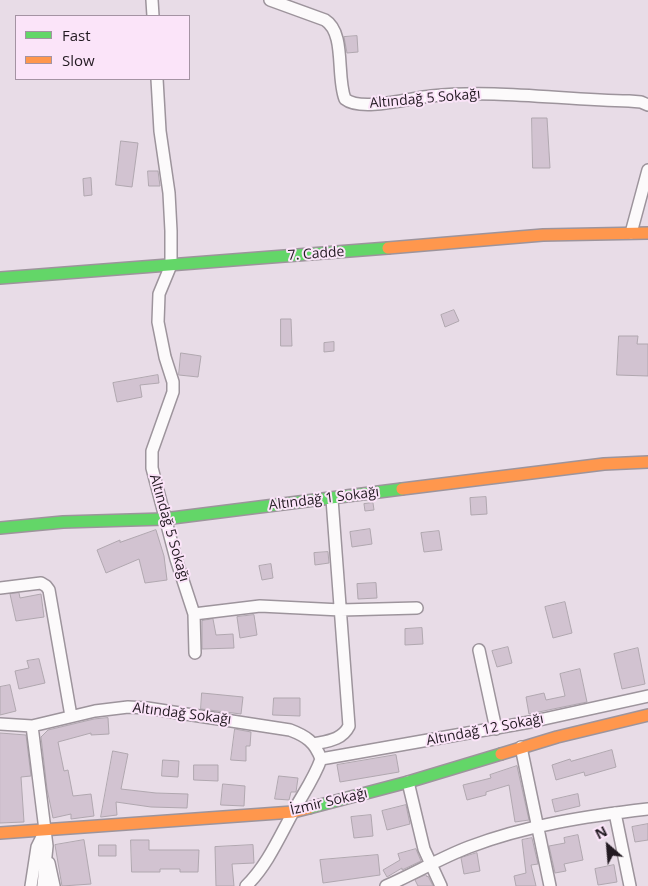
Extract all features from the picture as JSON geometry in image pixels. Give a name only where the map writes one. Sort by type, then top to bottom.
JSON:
[{"type":"street","points":[[152,0],[153,15]]},
{"type":"street","name":"Altındağ 5 Sokağı","points":[[270,0],[330,23],[335,30],[338,42],[341,90],[345,99],[356,104],[432,96],[482,94],[629,101],[648,105]]},
{"type":"street","name":"Altındağ 5 Sokağı","points":[[157,80],[160,131],[169,194],[170,265],[159,294],[158,314],[161,339],[173,382],[173,392],[155,442],[152,460],[153,478],[194,614],[195,653]]},
{"type":"street","points":[[632,232],[648,170]]},
{"type":"street","name":"7. Cadde","points":[[0,278],[543,235],[648,233]]},
{"type":"street","name":"Altındağ 1 Sokağı","points":[[0,528],[63,522],[164,518],[604,464],[648,462]]},
{"type":"street","points":[[246,886],[260,870],[312,780],[321,759],[314,744],[342,736],[349,726],[332,498]]},
{"type":"street","points":[[0,588],[41,583],[49,590],[71,716]]},
{"type":"street","points":[[194,614],[260,606],[341,610],[417,608]]},
{"type":"street","points":[[479,650],[496,728]]},
{"type":"street","name":"Altındağ 12 Sokağı","points":[[321,759],[496,728],[648,696]]},
{"type":"street","name":"Altındağ Sokağı","points":[[0,724],[32,726],[112,708],[147,708],[276,727],[308,737],[314,744]]},
{"type":"street","name":"İzmir Sokağı","points":[[0,833],[293,812],[408,782],[521,747],[648,715]]},
{"type":"street","points":[[32,726],[47,856],[54,886]]},
{"type":"street","points":[[521,747],[550,886]]},
{"type":"street","points":[[408,782],[424,849],[441,886]]},
{"type":"street","points":[[386,886],[468,847],[537,826],[582,817],[648,809]]},
{"type":"street","points":[[615,813],[630,886]]},
{"type":"street","points":[[30,886],[37,847],[45,831]]},
{"type":"street","points":[[43,886],[47,856]]},
{"type":"building","points":[[357,36],[358,52],[347,53],[344,37]]},
{"type":"building","points":[[532,118],[547,118],[550,168],[533,168]]},
{"type":"building","points":[[121,141],[138,143],[132,187],[116,185]]},
{"type":"building","points":[[148,171],[158,171],[160,186],[149,186]]},
{"type":"building","points":[[91,178],[92,195],[84,196],[83,179]]},
{"type":"building","points":[[454,310],[459,321],[445,327],[441,315]]},
{"type":"building","points":[[281,319],[291,319],[292,346],[281,346]]},
{"type":"building","points":[[619,336],[638,336],[637,344],[648,344],[648,376],[617,375]]},
{"type":"building","points":[[334,342],[334,351],[324,352],[324,343]]},
{"type":"building","points":[[181,353],[201,356],[198,377],[179,375]]},
{"type":"building","points":[[158,375],[159,383],[140,385],[142,397],[117,402],[113,383]]},
{"type":"building","points":[[486,497],[487,514],[471,515],[470,498]]},
{"type":"building","points":[[373,503],[374,510],[365,511],[364,504]]},
{"type":"building","points":[[370,529],[372,544],[352,547],[350,532]]},
{"type":"building","points":[[156,530],[164,556],[167,580],[145,583],[139,559],[106,573],[97,550],[120,540],[120,542]]},
{"type":"building","points":[[439,531],[442,550],[424,552],[421,533]]},
{"type":"building","points":[[328,552],[329,563],[315,565],[314,553]]},
{"type":"building","points":[[271,564],[273,578],[262,580],[259,566]]},
{"type":"building","points":[[376,583],[377,598],[358,599],[357,584]]},
{"type":"building","points":[[19,593],[20,598],[41,594],[44,617],[16,621],[10,594]]},
{"type":"building","points":[[565,602],[572,633],[553,638],[545,607]]},
{"type":"building","points":[[254,615],[257,635],[240,638],[237,617]]},
{"type":"building","points":[[213,619],[216,635],[233,634],[234,648],[202,649],[202,621]]},
{"type":"building","points":[[422,628],[423,644],[405,645],[405,629]]},
{"type":"building","points":[[508,647],[512,663],[497,667],[492,651]]},
{"type":"building","points":[[638,648],[645,684],[622,689],[614,654]]},
{"type":"building","points":[[39,659],[45,683],[19,689],[15,671],[29,668],[27,661]]},
{"type":"building","points":[[580,669],[587,702],[529,714],[526,697],[544,693],[546,700],[565,696],[560,674]]},
{"type":"building","points":[[10,685],[16,711],[0,715],[0,687]]},
{"type":"building","points":[[202,693],[243,697],[241,714],[201,709]]},
{"type":"building","points":[[274,698],[300,698],[300,716],[273,715]]},
{"type":"building","points":[[108,718],[109,734],[91,735],[91,733],[58,742],[64,771],[68,770],[73,796],[91,794],[94,816],[71,819],[71,814],[53,818],[47,789],[41,737],[48,730],[94,719]]},
{"type":"building","points":[[235,729],[251,732],[250,746],[246,746],[246,761],[231,760]]},
{"type":"building","points":[[0,733],[26,735],[31,776],[21,777],[24,822],[0,823]]},
{"type":"building","points":[[612,750],[616,767],[585,776],[584,772],[556,780],[552,765]]},
{"type":"building","points":[[113,751],[128,754],[121,789],[188,794],[187,808],[151,807],[116,802],[117,815],[101,817]]},
{"type":"building","points":[[396,755],[399,772],[340,782],[337,765]]},
{"type":"building","points":[[163,760],[179,761],[178,777],[162,776]]},
{"type":"building","points":[[194,765],[218,765],[218,781],[194,780]]},
{"type":"building","points":[[517,766],[529,820],[515,822],[509,785],[486,792],[486,795],[467,800],[463,785],[491,778],[490,775]]},
{"type":"building","points":[[279,776],[298,778],[296,792],[291,792],[289,800],[275,799]]},
{"type":"building","points":[[223,784],[245,786],[244,806],[221,805]]},
{"type":"building","points":[[578,794],[580,806],[555,812],[552,800]]},
{"type":"building","points":[[406,805],[410,824],[387,830],[382,811]]},
{"type":"building","points":[[371,815],[373,836],[354,838],[351,817]]},
{"type":"building","points":[[648,824],[648,840],[635,842],[632,827]]},
{"type":"building","points":[[578,835],[583,860],[564,864],[566,871],[555,873],[549,846],[565,843],[564,838]]},
{"type":"building","points":[[532,838],[538,864],[531,865],[536,886],[516,886],[514,876],[526,873],[522,840]]},
{"type":"building","points":[[84,840],[91,884],[62,886],[55,845]]},
{"type":"building","points":[[131,840],[149,840],[149,850],[199,850],[198,872],[180,872],[180,869],[160,869],[160,872],[132,872]]},
{"type":"building","points":[[99,845],[116,845],[116,856],[99,856]]},
{"type":"building","points":[[253,845],[254,863],[232,864],[234,886],[216,886],[215,847]]},
{"type":"building","points":[[416,849],[421,861],[402,870],[402,868],[387,877],[383,870],[400,860],[398,854]]},
{"type":"building","points":[[477,853],[480,871],[464,874],[461,858]]},
{"type":"building","points":[[378,855],[380,875],[323,883],[320,860]]},
{"type":"building","points":[[614,865],[617,882],[598,885],[595,869]]},
{"type":"building","points":[[426,875],[433,886],[418,886],[415,880]]},
{"type":"traffic: fast","points":[[0,278],[388,248]]},
{"type":"traffic: fast","points":[[0,528],[63,522],[164,519],[402,489]]},
{"type":"traffic: fast","points":[[309,808],[408,782],[501,754]]},
{"type":"traffic: slow","points":[[388,248],[543,235],[648,233]]},
{"type":"traffic: slow","points":[[402,489],[604,464],[648,462]]},
{"type":"traffic: slow","points":[[501,754],[557,737],[648,715]]},
{"type":"traffic: slow","points":[[0,833],[293,812],[309,808]]}]
